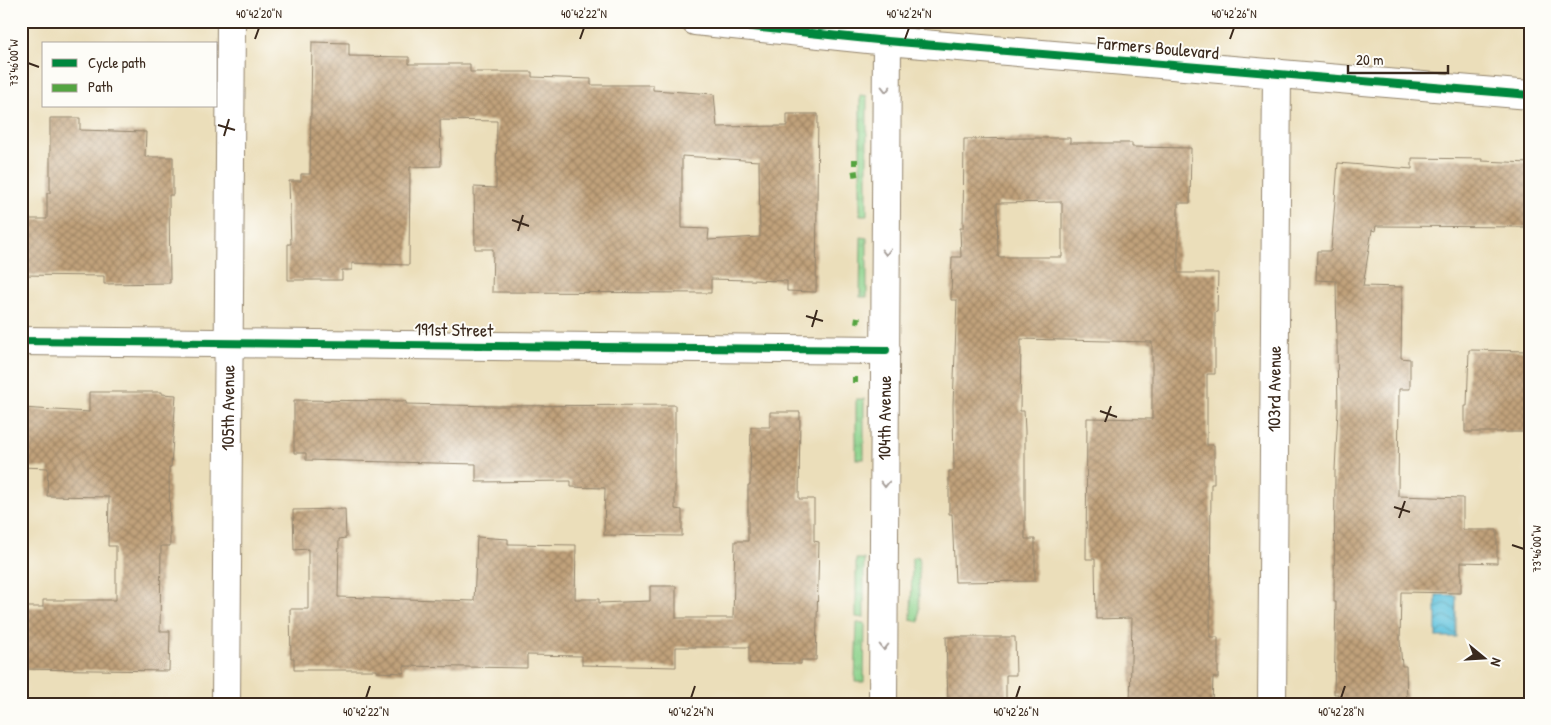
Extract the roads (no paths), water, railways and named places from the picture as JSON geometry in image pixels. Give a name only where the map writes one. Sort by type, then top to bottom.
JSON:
[{"type":"street","name":"105th Avenue","points":[[226,704],[227,343],[231,21]]},
{"type":"street","name":"Farmers Boulevard","points":[[701,22],[887,41],[1530,95]]},
{"type":"street","name":"104th Avenue","points":[[883,704],[887,41]]},
{"type":"street","name":"103rd Avenue","points":[[1272,704],[1277,73]]},
{"type":"street","name":"191st Street","points":[[21,341],[886,350]]},
{"type":"water","points":[[1436,595],[1456,595],[1456,637],[1436,637]]}]
